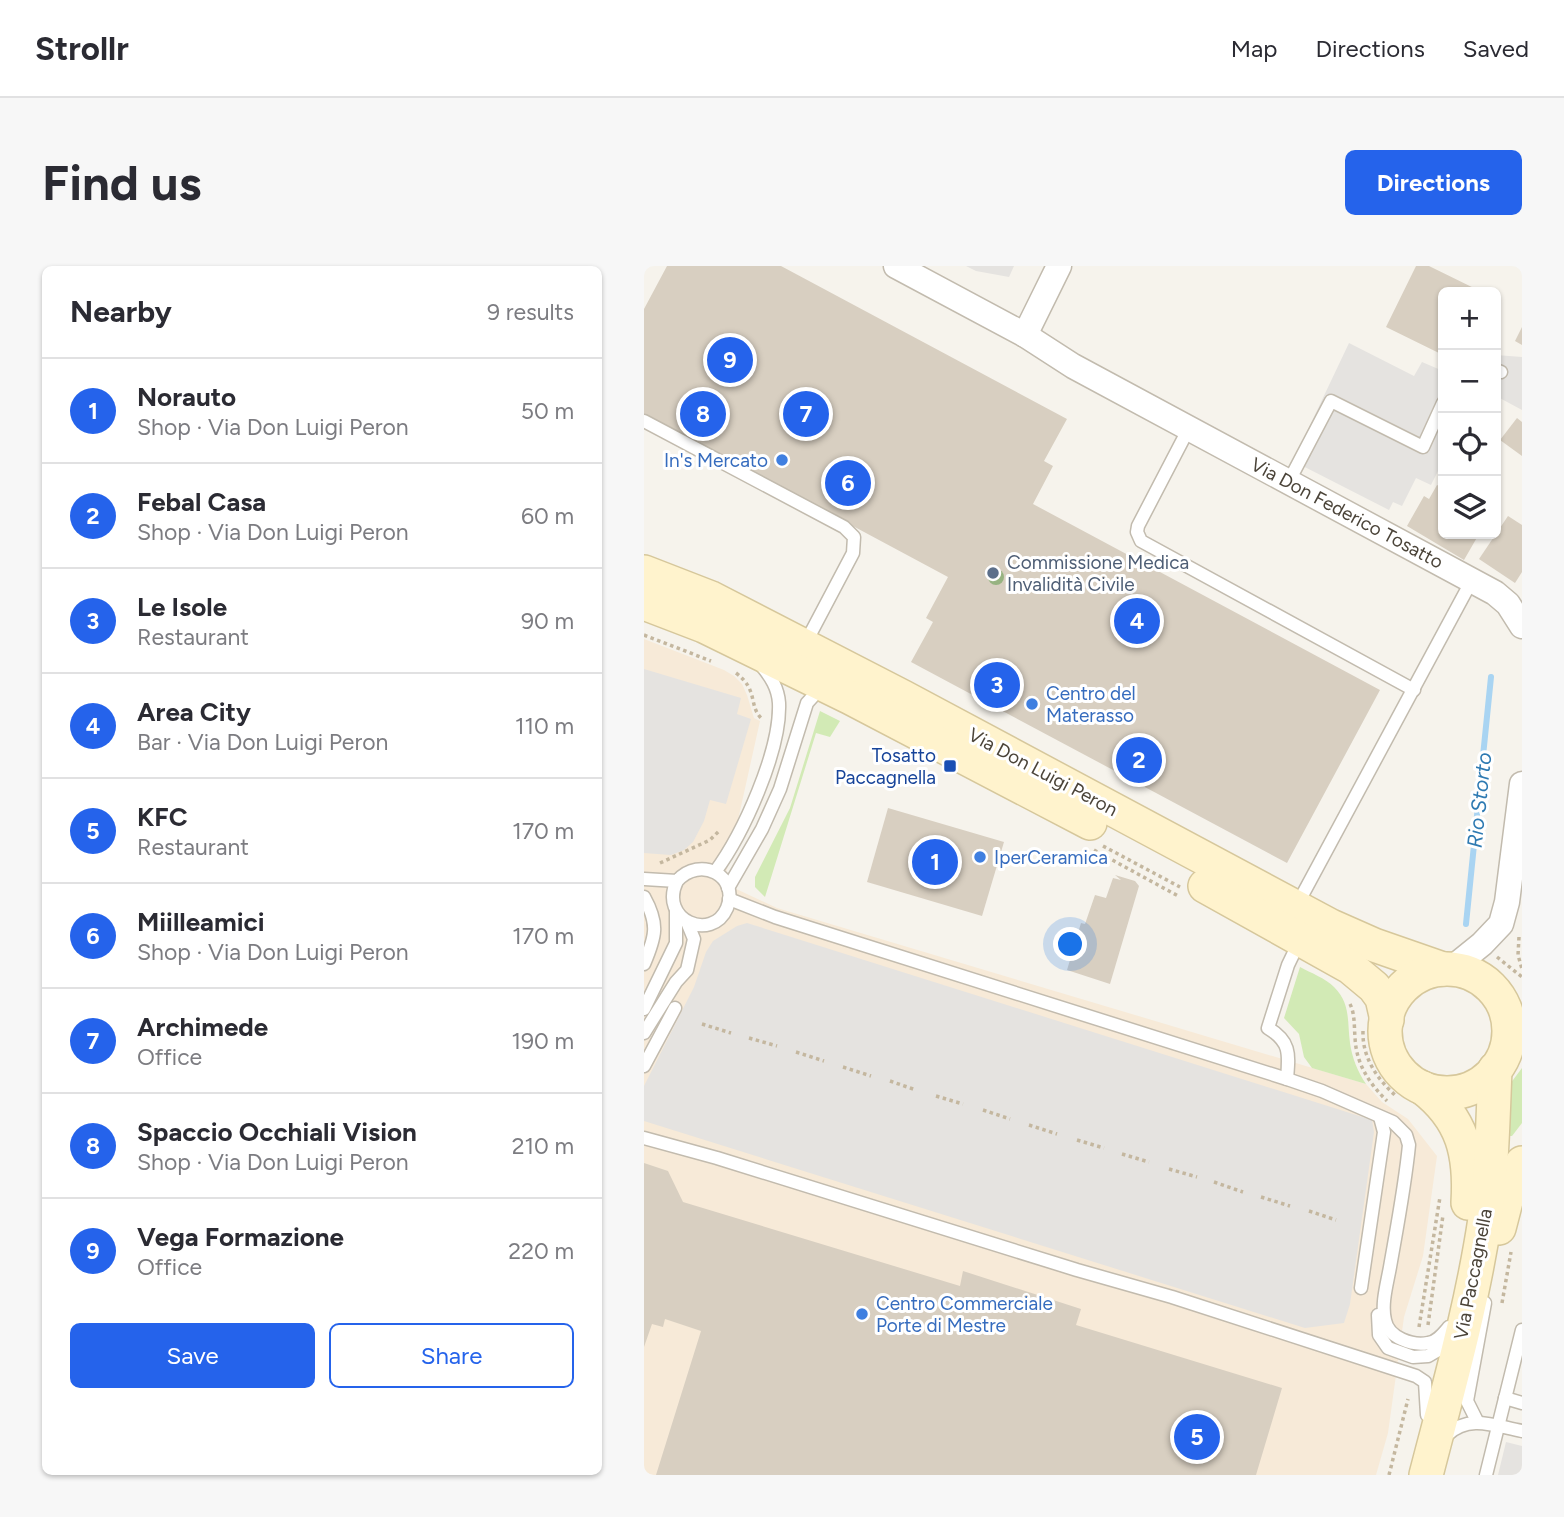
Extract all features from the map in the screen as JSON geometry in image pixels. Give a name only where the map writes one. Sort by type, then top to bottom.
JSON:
[{"type":"street","name":"Via Don Federico Tosatto","points":[[896,266],[1025,335],[1073,366],[1472,580]]},
{"type":"street","points":[[1025,335],[1059,266]]},
{"type":"street","name":"Via Don Luigi Peron","points":[[644,572],[710,598],[1050,775],[1298,923],[1374,987],[1382,998],[1387,1020]]},
{"type":"street","points":[[1472,580],[1508,604],[1522,626]]},
{"type":"street","name":"Via Don Luigi Peron","points":[[644,603],[705,626],[732,660],[833,689],[1056,804],[1298,923],[1362,940],[1447,969]]},
{"type":"street","points":[[1490,986],[1500,998],[1506,1012],[1509,1027],[1507,1059],[1484,1081],[1454,1092],[1423,1088],[1401,1072],[1393,1060],[1385,1034],[1395,998],[1420,975],[1447,969],[1482,944],[1501,923],[1507,902],[1522,784]]},
{"type":"street","points":[[1447,969],[1472,974],[1522,1001]]},
{"type":"street","name":"Via Paccagnella","points":[[1412,1475],[1437,1425],[1486,1208],[1507,1059]]},
{"type":"street","name":"Via Paccagnella","points":[[1423,1088],[1436,1098],[1457,1125],[1466,1149],[1469,1183],[1459,1325],[1426,1475]]},
{"type":"street","points":[[1459,1325],[1488,1282],[1506,1201],[1522,1163]]},
{"type":"street","points":[[1437,1425],[1438,1475]]},
{"type":"lane","points":[[1289,481],[1331,401],[1423,447],[1439,413]]},
{"type":"lane","points":[[644,421],[844,527],[854,537],[853,553],[803,646]]},
{"type":"lane","points":[[1189,428],[1138,526],[1137,532],[1141,541],[1414,690]]},
{"type":"lane","points":[[1287,1079],[1287,1047],[1281,1036],[1268,1028],[1298,923],[1472,580]]},
{"type":"lane","points":[[715,872],[726,858],[763,782],[774,739],[779,704],[773,679],[732,660]]},
{"type":"lane","points":[[687,922],[696,925],[714,922],[722,916],[728,893],[780,789],[807,703],[817,692],[833,689]]},
{"type":"lane","points":[[644,1009],[676,943],[676,911],[672,895],[677,881],[683,874],[699,868],[715,872],[725,882],[728,893],[770,916],[1322,1091],[1399,1127],[1406,1135],[1409,1145],[1384,1310],[1387,1328],[1400,1339],[1459,1325]]},
{"type":"lane","points":[[644,879],[677,881]]},
{"type":"lane","points":[[644,897],[652,912],[655,927],[644,964]]},
{"type":"lane","points":[[644,1033],[676,982],[687,970],[694,939],[687,922],[676,911]]},
{"type":"lane","points":[[644,1066],[675,1009]]},
{"type":"lane","points":[[1361,1288],[1384,1132],[1380,1117]]},
{"type":"lane","points":[[644,1138],[1172,1297],[1407,1373],[1425,1382],[1437,1425],[1455,1427],[1477,1421],[1522,1432]]},
{"type":"lane","points":[[1387,1287],[1380,1302],[1379,1335],[1388,1348],[1413,1357],[1428,1356],[1459,1325]]},
{"type":"lane","points":[[1459,1325],[1467,1401],[1477,1421]]},
{"type":"lane","points":[[1486,1475],[1522,1330]]},
{"type":"lane","points":[[1505,1398],[1522,1403]]},
{"type":"path","points":[[644,635],[732,660],[754,695],[757,714],[764,718],[763,728]]},
{"type":"path","points":[[654,866],[710,840],[724,823]]},
{"type":"path","points":[[1088,846],[1184,898]]},
{"type":"path","points":[[1348,999],[1353,1009],[1356,1055],[1374,1087],[1391,1106]]},
{"type":"path","points":[[702,1024],[731,1033]]},
{"type":"path","points":[[749,1038],[777,1046]]},
{"type":"path","points":[[796,1052],[824,1062]]},
{"type":"path","points":[[843,1067],[871,1076]]},
{"type":"path","points":[[890,1081],[916,1090]]},
{"type":"path","points":[[936,1096],[963,1104]]},
{"type":"path","points":[[983,1110],[1010,1119]]},
{"type":"path","points":[[1029,1125],[1057,1134]]},
{"type":"path","points":[[1077,1140],[1104,1148]]},
{"type":"path","points":[[1122,1154],[1149,1162]]},
{"type":"path","points":[[1168,1169],[1197,1177]]},
{"type":"path","points":[[1214,1182],[1243,1192]]},
{"type":"path","points":[[1441,1189],[1459,1325]]},
{"type":"path","points":[[1261,1197],[1290,1206]]},
{"type":"path","points":[[1309,1211],[1336,1220]]},
{"type":"path","points":[[1388,1475],[1409,1396],[1408,1385],[1403,1382],[1407,1373]]},
{"type":"shaded area","points":[[966,266],[1014,266],[1009,277],[976,271]]},
{"type":"shaded area","points":[[1349,343],[1414,376],[1422,362],[1438,369],[1438,471],[1431,485],[1416,478],[1402,506],[1393,502],[1389,510],[1293,461]]},
{"type":"shaded area","points":[[1501,355],[1522,357],[1522,410],[1501,399]]},
{"type":"shaded area","points":[[644,639],[734,676],[742,684],[754,718],[760,721],[726,874],[732,887],[777,908],[1366,1084],[1382,1102],[1408,1119],[1437,1156],[1423,1256],[1404,1317],[1388,1433],[1376,1475],[644,1475]]},
{"type":"shaded area","points":[[644,669],[741,698],[737,714],[751,719],[726,804],[710,800],[704,821],[693,842],[684,850],[671,855],[644,853]]},
{"type":"shaded area","points":[[747,923],[1372,1120],[1374,1132],[1350,1304],[1344,1323],[1305,1328],[644,1121],[644,1086],[694,987],[706,952],[713,941]]},
{"type":"shaded area","points":[[1506,1442],[1522,1446],[1522,1475],[1498,1475]]},
{"type":"green space","points":[[820,711],[840,721],[830,737],[816,733],[765,897],[755,887],[755,877],[790,808]]},
{"type":"green space","points":[[1300,967],[1330,984],[1343,1000],[1352,1054],[1366,1084],[1312,1068],[1304,1057],[1299,1034],[1284,1018]]},
{"type":"green space","points":[[1522,1068],[1522,1123],[1512,1136],[1502,1136],[1507,1088]]},
{"type":"building","points":[[667,266],[781,266],[1067,419],[1044,461],[1053,466],[1033,504],[1380,690],[1287,863],[911,662],[933,622],[926,618],[948,577],[644,414],[644,309]]},
{"type":"building","points":[[1416,266],[1429,266],[1472,287],[1438,287],[1438,353],[1386,327]]},
{"type":"building","points":[[1522,327],[1522,345],[1515,341]]},
{"type":"building","points":[[1517,418],[1522,422],[1522,456],[1501,441]]},
{"type":"building","points":[[1438,486],[1438,539],[1476,539],[1464,560],[1407,526],[1424,496],[1429,499]]},
{"type":"building","points":[[1508,516],[1522,525],[1522,572],[1515,583],[1479,559],[1492,539],[1501,539],[1501,526]]},
{"type":"building","points":[[888,808],[1004,842],[982,916],[867,882]]},
{"type":"building","points":[[1115,875],[1135,881],[1139,886],[1110,984],[1067,970],[1081,923],[1085,924],[1095,895],[1106,898],[1113,878],[1121,880]]},
{"type":"building","name":"Centro Commerciale Porte di Mestre","points":[[644,1163],[668,1171],[683,1202],[960,1286],[963,1271],[1081,1309],[1076,1325],[1282,1388],[1256,1475],[656,1475],[701,1331],[665,1319],[663,1327],[652,1324],[644,1347]]},
{"type":"waterway","name":"Rio Storto","points":[[1466,924],[1491,677]]},
{"type":"place","name":"Vega Formazione","points":[[730,360]]},
{"type":"place","name":"Spaccio Occhiali Vision","points":[[703,414]]},
{"type":"place","name":"Archimede","points":[[806,414]]},
{"type":"place","name":"In's Mercato","points":[[782,460]]},
{"type":"place","name":"Miilleamici","points":[[848,483]]},
{"type":"place","name":"Commissione Medica Invalidità Civile","points":[[993,573]]},
{"type":"place","name":"Area City","points":[[1137,621]]},
{"type":"place","name":"Le Isole","points":[[997,685]]},
{"type":"place","name":"Centro del Materasso","points":[[1032,704]]},
{"type":"place","name":"Febal Casa","points":[[1139,760]]},
{"type":"place","name":"Tosatto Paccagnella","points":[[950,766]]},
{"type":"place","name":"IperCeramica","points":[[980,857]]},
{"type":"place","name":"Norauto","points":[[935,862]]},
{"type":"place","name":"Centro Commerciale Porte di Mestre","points":[[862,1314]]},
{"type":"place","name":"KFC","points":[[1197,1437]]}]
